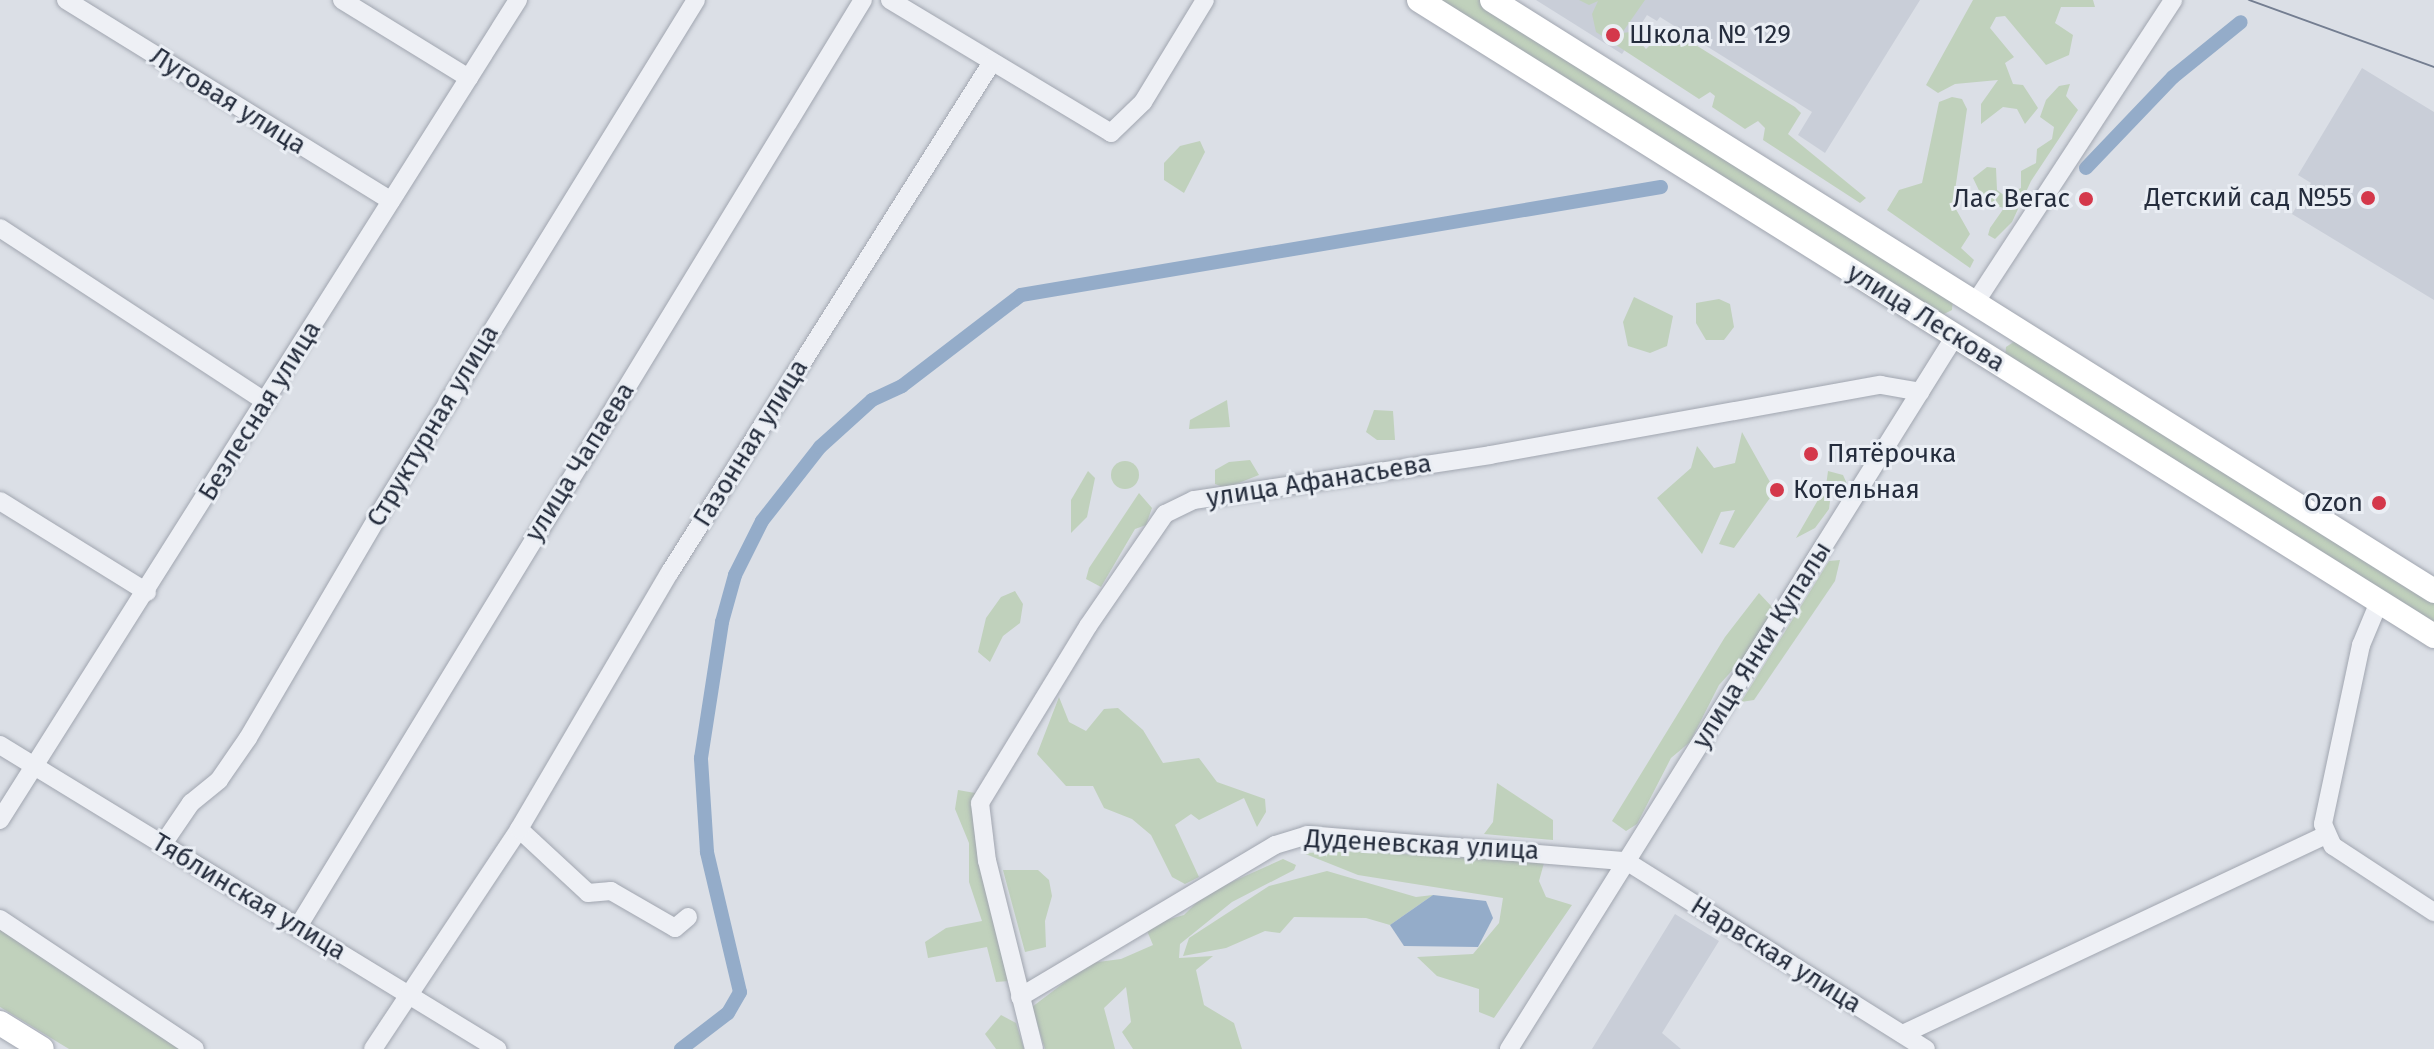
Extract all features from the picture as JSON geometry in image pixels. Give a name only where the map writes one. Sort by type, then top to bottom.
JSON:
[{"type":"main road","name":"улица Лескова","points":[[1419,0],[2434,636]]},
{"type":"main road","name":"улица Лескова","points":[[1492,0],[2434,591]]},
{"type":"main road","name":"улица Янки Купалы","points":[[1955,336],[1975,303]]},
{"type":"main road","points":[[2003,366],[2003,343],[2023,333]]},
{"type":"main road","points":[[0,1023],[42,1049]]},
{"type":"street","name":"Луговая улица","points":[[66,0],[391,201]]},
{"type":"street","points":[[342,0],[469,78]]},
{"type":"street","name":"Безлесная улица","points":[[0,820],[147,592],[518,0]]},
{"type":"street","name":"Структурная улица","points":[[163,844],[191,803],[219,780],[248,738],[381,511],[696,0]]},
{"type":"street","name":"улица Чапаева","points":[[299,925],[863,0]]},
{"type":"street","points":[[890,0],[1111,133],[1128,123],[1143,102],[1205,0]]},
{"type":"street","name":"улица Янки Купалы","points":[[1975,303],[2173,0]]},
{"type":"street","name":"Газонная улица","points":[[373,1049],[410,998],[519,829],[678,559],[992,62]]},
{"type":"street","points":[[0,228],[266,402]]},
{"type":"street","name":"улица Янки Купалы","points":[[1509,1049],[1955,336]]},
{"type":"street","name":"улица Афанасьева","points":[[1034,1049],[987,861],[980,803],[1106,599],[1165,514],[1177,506],[1881,385],[1920,392]]},
{"type":"street","points":[[0,501],[147,592]]},
{"type":"street","points":[[2379,602],[2361,645],[2324,814],[2325,835],[2333,846],[2434,912]]},
{"type":"street","name":"Тяблинская улица","points":[[0,745],[299,925],[410,998],[497,1049]]},
{"type":"street","points":[[519,829],[588,893],[611,891],[675,928],[688,917]]},
{"type":"street","points":[[1903,1034],[2325,835]]},
{"type":"street","name":"Дуденевская улица","points":[[1020,997],[1291,838],[1626,861]]},
{"type":"street","name":"Нарвская улица","points":[[1626,861],[1926,1049]]},
{"type":"street","points":[[0,919],[195,1049]]},
{"type":"shaded area","points":[[1536,0],[1920,0],[1825,153],[1798,135],[1812,112],[1660,17],[1657,21],[1647,15],[1622,54]]},
{"type":"shaded area","name":"Детский сад №55","points":[[2362,68],[2434,112],[2434,300],[2292,214],[2311,183],[2298,175]]},
{"type":"shaded area","points":[[1675,914],[1719,941],[1662,1033],[1681,1049],[1592,1049]]},
{"type":"green space","points":[[1436,0],[1480,0],[1947,290],[1953,296],[1952,310],[1942,315]]},
{"type":"green space","points":[[1579,0],[1645,0],[1622,33],[1639,31],[1637,39],[1646,49],[1657,38],[1672,42],[1683,37],[1795,107],[1801,113],[1788,134],[1866,198],[1860,203],[1763,140],[1765,128],[1758,121],[1745,129],[1712,107],[1715,96],[1710,92],[1699,99],[1596,32],[1592,14],[1598,1],[1589,5]]},
{"type":"green space","points":[[1973,0],[2093,0],[2095,7],[2061,7],[2055,23],[2073,35],[2069,55],[2046,65],[2005,16],[1996,17],[1990,28],[2014,57],[2005,63],[2013,84],[2023,85],[2038,108],[2025,124],[2017,109],[2003,107],[1981,124],[1981,104],[1998,80],[1955,84],[1938,93],[1926,85]]},
{"type":"green space","points":[[2070,84],[2066,96],[2078,110],[2031,181],[2012,222],[1995,239],[1988,235],[1990,228],[2004,208],[1985,203],[1973,178],[1987,167],[1996,168],[1997,190],[2005,196],[2021,188],[2021,171],[2036,163],[2037,149],[2052,139],[2054,127],[2040,117],[2046,100],[2059,86]]},
{"type":"green space","points":[[1952,97],[1962,99],[1967,109],[1953,204],[1970,234],[1961,248],[1974,260],[1970,268],[1887,210],[1899,190],[1922,183],[1939,102]]},
{"type":"green space","points":[[1200,141],[1205,152],[1184,193],[1164,180],[1164,163],[1180,146]]},
{"type":"green space","points":[[1634,297],[1673,316],[1667,346],[1650,353],[1628,346],[1623,322]]},
{"type":"green space","points":[[1719,299],[1730,304],[1734,327],[1724,340],[1706,340],[1696,323],[1696,303]]},
{"type":"green space","points":[[2015,341],[2434,602],[2434,630],[2005,357],[2006,347]]},
{"type":"green space","points":[[1227,400],[1230,427],[1189,429],[1190,420]]},
{"type":"green space","points":[[1374,410],[1393,411],[1395,440],[1377,440],[1366,432]]},
{"type":"green space","points":[[1742,432],[1775,491],[1734,548],[1719,544],[1735,510],[1721,512],[1702,554],[1657,498],[1691,468],[1697,446],[1714,468],[1735,463]]},
{"type":"green space","points":[[1250,460],[1259,475],[1226,488],[1215,484],[1215,470],[1229,462]]},
{"type":"green space","points":[[1125,461],[1135,465],[1139,475],[1135,485],[1125,489],[1115,485],[1111,475],[1115,465]]},
{"type":"green space","points":[[1088,471],[1095,478],[1087,517],[1071,533],[1071,500]]},
{"type":"green space","points":[[1828,471],[1843,475],[1848,486],[1831,493],[1829,509],[1815,528],[1796,538],[1826,486]]},
{"type":"green space","points":[[1139,493],[1152,508],[1146,525],[1135,529],[1101,587],[1086,579],[1089,568]]},
{"type":"green space","points":[[1840,560],[1835,581],[1754,700],[1741,702],[1829,561]]},
{"type":"green space","points":[[1015,591],[1023,604],[1020,623],[1003,636],[990,662],[978,652],[986,618],[1001,597]]},
{"type":"green space","points":[[1759,593],[1773,608],[1758,642],[1719,685],[1690,742],[1671,758],[1637,824],[1626,831],[1612,821],[1725,637]]},
{"type":"green space","points":[[1059,697],[1069,722],[1086,731],[1104,709],[1118,708],[1143,730],[1163,763],[1199,758],[1217,782],[1265,799],[1266,812],[1257,827],[1244,798],[1199,820],[1191,814],[1175,825],[1199,877],[1185,884],[1172,877],[1151,835],[1132,819],[1104,808],[1093,786],[1066,786],[1037,754]]},
{"type":"green space","points":[[1497,783],[1553,820],[1553,840],[1484,834],[1493,822]]},
{"type":"green space","points":[[958,790],[975,793],[977,829],[1009,981],[996,982],[987,947],[928,958],[925,942],[946,928],[982,921],[969,882],[969,843],[955,809]]},
{"type":"green space","points":[[1357,851],[1544,863],[1539,881],[1546,897],[1572,905],[1494,1018],[1479,1012],[1479,989],[1437,976],[1417,957],[1473,954],[1499,923],[1503,898],[1358,875],[1303,853]]},
{"type":"green space","points":[[1283,859],[1296,865],[1294,870],[1232,902],[1180,944],[1179,958],[1213,956],[1196,970],[1204,1005],[1234,1023],[1242,1049],[1133,1049],[1122,1032],[1131,1022],[1126,987],[1104,1008],[1115,1049],[1045,1049],[1032,1007],[1090,963],[1121,959],[1153,945],[1145,926],[1184,915],[1205,894]]},
{"type":"green space","points":[[1003,870],[1038,870],[1049,880],[1052,896],[1045,921],[1046,947],[1025,952]]},
{"type":"green space","points":[[1327,871],[1416,897],[1433,895],[1390,925],[1366,918],[1294,917],[1280,933],[1265,931],[1226,948],[1183,956],[1189,938],[1269,886]]},
{"type":"green space","points":[[0,925],[186,1049],[69,1049],[0,1007]]},
{"type":"green space","points":[[1001,1015],[1016,1023],[1024,1049],[996,1049],[985,1034]]},
{"type":"water","points":[[1433,895],[1486,901],[1493,918],[1478,947],[1404,946],[1390,925]]},
{"type":"waterway","points":[[2086,168],[2173,77],[2241,22]]},
{"type":"waterway","points":[[681,1049],[728,1013],[740,992],[707,852],[701,758],[722,622],[735,575],[762,521],[820,447],[872,400],[902,386],[1021,295],[1661,187]]},
{"type":"tram line","points":[[2249,0],[2434,67]]},
{"type":"place","name":"Школа № 129","points":[[1613,35]]},
{"type":"place","name":"Детский сад №55","points":[[2368,198]]},
{"type":"place","name":"Лас Вегас","points":[[2086,199]]},
{"type":"place","name":"Пятёрочка","points":[[1811,454]]},
{"type":"place","name":"Котельная","points":[[1777,490]]},
{"type":"place","name":"Ozon","points":[[2379,503]]}]
